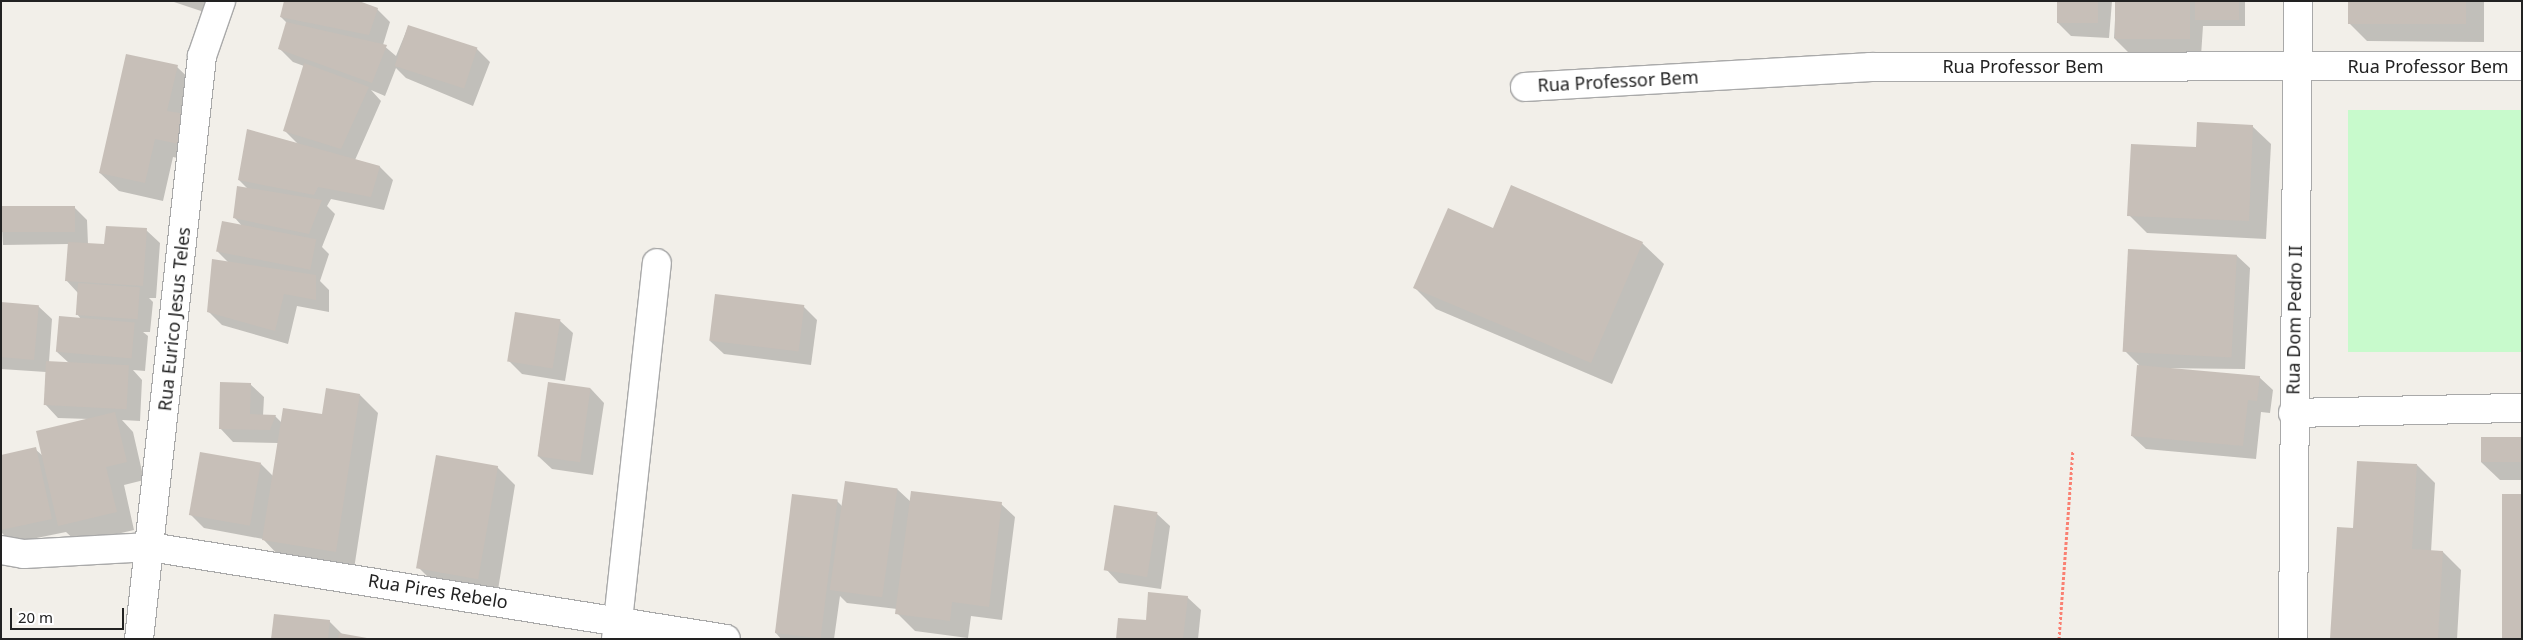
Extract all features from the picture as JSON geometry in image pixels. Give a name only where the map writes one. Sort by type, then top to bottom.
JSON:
[{"type":"street","name":"Rua Eurico Jesus Teles","points":[[139,639],[202,56],[221,1]]},
{"type":"street","name":"Rua Dom Pedro II","points":[[2293,639],[2293,413],[2298,1]]},
{"type":"street","name":"Rua Professor Bem","points":[[1525,87],[1870,67],[2522,66]]},
{"type":"street","points":[[617,629],[657,263]]},
{"type":"street","points":[[2293,413],[2522,408]]},
{"type":"street","name":"Rua Pires Rebelo","points":[[1,550],[24,554],[150,547],[617,629],[726,639]]},
{"type":"path","points":[[2059,639],[2073,450]]},
{"type":"green space","points":[[2348,110],[2522,110],[2522,352],[2348,352]]},
{"type":"building","points":[[284,1],[359,1],[378,8],[369,35],[280,17]]},
{"type":"building","points":[[2057,1],[2098,1],[2098,23],[2057,23]]},
{"type":"building","points":[[2115,1],[2190,1],[2190,39],[2115,39]]},
{"type":"building","points":[[2195,1],[2239,1],[2239,20],[2195,20]]},
{"type":"building","points":[[2348,1],[2466,1],[2466,24],[2348,24]]},
{"type":"building","points":[[286,22],[387,45],[372,83],[278,49]]},
{"type":"building","points":[[408,25],[477,48],[464,88],[395,66]]},
{"type":"building","points":[[126,54],[178,65],[167,111],[186,114],[179,144],[155,139],[145,183],[99,173]]},
{"type":"building","points":[[304,63],[369,87],[341,149],[283,131]]},
{"type":"building","points":[[2197,122],[2253,125],[2249,221],[2127,216],[2131,144],[2196,147]]},
{"type":"building","points":[[247,129],[380,166],[371,197],[318,187],[314,195],[238,180]]},
{"type":"building","points":[[1511,185],[1643,242],[1591,363],[1413,288],[1448,208],[1493,228]]},
{"type":"building","points":[[237,186],[322,200],[309,234],[233,218]]},
{"type":"building","points":[[1,206],[75,206],[75,232],[1,232]]},
{"type":"building","points":[[222,221],[316,239],[310,270],[216,251]]},
{"type":"building","points":[[106,226],[147,228],[143,286],[65,281],[68,242],[104,244]]},
{"type":"building","points":[[2128,249],[2237,255],[2231,358],[2123,352]]},
{"type":"building","points":[[212,259],[316,275],[316,300],[284,294],[275,331],[207,312]]},
{"type":"building","points":[[78,283],[140,287],[138,319],[76,315]]},
{"type":"building","points":[[715,294],[804,305],[799,352],[709,341]]},
{"type":"building","points":[[1,302],[39,305],[34,360],[1,357]]},
{"type":"building","points":[[515,312],[560,319],[553,369],[507,361]]},
{"type":"building","points":[[59,316],[135,323],[132,358],[56,352]]},
{"type":"building","points":[[46,361],[129,365],[127,409],[44,405]]},
{"type":"building","points":[[2137,365],[2260,376],[2257,401],[2248,400],[2243,446],[2131,436]]},
{"type":"building","points":[[220,382],[251,383],[250,414],[276,415],[270,430],[219,429]]},
{"type":"building","points":[[548,382],[591,388],[580,462],[538,456]]},
{"type":"building","points":[[326,388],[360,394],[336,552],[262,540],[283,408],[322,414]]},
{"type":"building","points":[[115,412],[127,462],[106,467],[117,512],[58,526],[36,431]]},
{"type":"building","points":[[2481,437],[2522,437],[2522,462],[2481,462]]},
{"type":"building","points":[[36,447],[52,519],[1,530],[1,455]]},
{"type":"building","points":[[200,452],[261,463],[250,526],[189,515]]},
{"type":"building","points":[[436,455],[498,466],[478,579],[416,568]]},
{"type":"building","points":[[2357,461],[2417,464],[2412,549],[2443,551],[2438,639],[2330,639],[2337,527],[2353,528]]},
{"type":"building","points":[[845,481],[897,488],[882,597],[830,590]]},
{"type":"building","points":[[911,491],[1002,502],[989,607],[952,602],[950,621],[895,614]]},
{"type":"building","points":[[792,494],[838,500],[821,639],[775,633]]},
{"type":"building","points":[[2502,494],[2522,494],[2522,639],[2502,639]]},
{"type":"building","points":[[1114,505],[1157,512],[1147,577],[1104,570]]},
{"type":"building","points":[[1148,592],[1188,596],[1183,639],[1116,639],[1118,618],[1146,620]]},
{"type":"building","points":[[274,614],[330,620],[328,639],[271,639]]},
{"type":"building","points":[[339,633],[367,638],[367,639],[338,639]]}]
